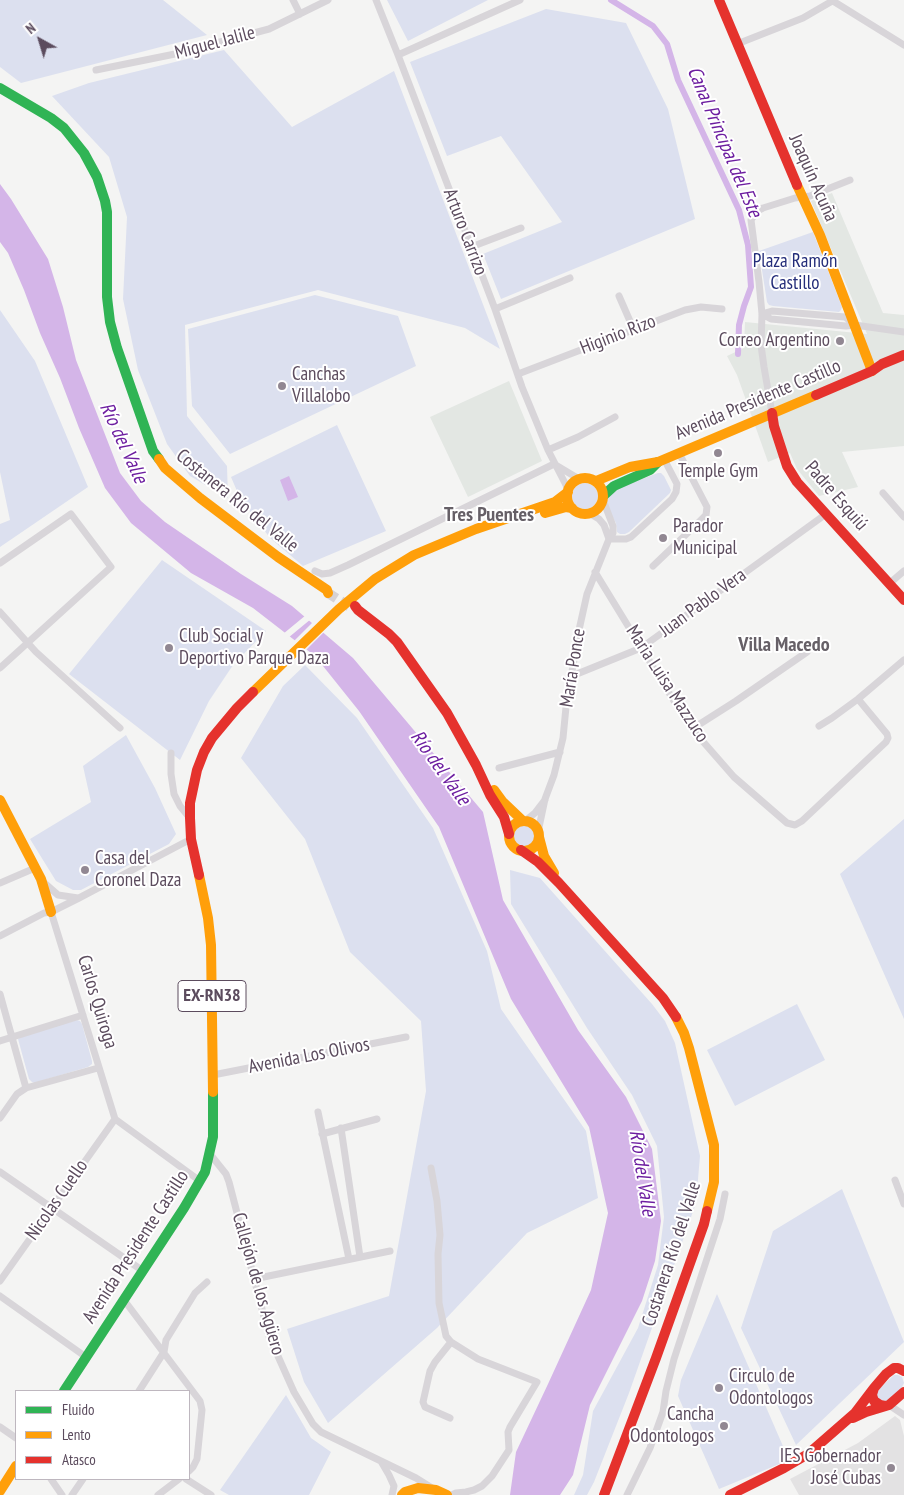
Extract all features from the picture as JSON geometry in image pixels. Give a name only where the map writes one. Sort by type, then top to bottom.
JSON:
[{"type":"main road","name":"Joaquín Acuña","points":[[718,0],[820,235],[872,371]]},
{"type":"main road","name":"Costanera Río del Valle","points":[[0,88],[51,118],[64,128],[84,152],[97,177],[107,212],[110,322],[117,348],[153,451],[165,468],[200,498],[278,557],[328,591]]},
{"type":"main road","name":"Avenida Presidente Castillo","points":[[596,481],[630,467],[661,460],[679,453],[872,371],[882,364],[904,355]]},
{"type":"main road","name":"Avenida Presidente Castillo","points":[[872,371],[884,371],[904,363]]},
{"type":"main road","name":"Padre Esquiú","points":[[772,413],[774,426],[787,466],[797,482],[904,600]]},
{"type":"main road","name":"Avenida Presidente Castillo","points":[[603,498],[614,486],[650,470],[661,460]]},
{"type":"main road","points":[[579,479],[586,478],[596,481],[602,489],[603,498],[598,509],[589,513]]},
{"type":"main road","name":"EX-RN38","points":[[568,491],[573,482],[579,479]]},
{"type":"main road","name":"Avenida Presidente Castillo","points":[[65,1390],[184,1208],[205,1172],[210,1154],[213,1137],[213,1075],[210,933],[192,839],[190,818],[190,803],[197,770],[204,752],[212,738],[237,708],[339,609],[370,583],[414,555],[476,529],[555,502],[568,491]]},
{"type":"main road","points":[[568,491],[567,498],[572,508]]},
{"type":"main road","name":"Avenida Presidente Castillo","points":[[393,568],[530,517],[566,507],[572,508]]},
{"type":"main road","name":"EX-RN38","points":[[572,508],[583,514],[589,513]]},
{"type":"main road","points":[[355,608],[389,634],[407,654],[447,713],[478,769],[490,795],[504,817],[512,844],[521,850],[532,848],[539,834],[533,824],[524,821],[502,801],[478,769]]},
{"type":"main road","name":"Carlos Quiroga","points":[[1,806],[41,879],[51,912]]},
{"type":"main road","points":[[509,834],[514,825],[524,821]]},
{"type":"main road","name":"Costanera Río del Valle","points":[[539,834],[544,856],[559,882]]},
{"type":"main road","name":"Costanera Río del Valle","points":[[521,850],[538,862],[559,882],[663,998],[674,1013],[689,1048],[712,1136],[715,1158],[714,1182],[704,1224],[604,1495]]},
{"type":"main road","points":[[730,1495],[808,1454],[848,1421],[886,1374],[899,1370],[904,1363]]},
{"type":"main road","points":[[874,1388],[872,1395],[874,1401],[880,1405],[887,1406]]},
{"type":"main road","points":[[848,1421],[866,1412],[887,1406],[904,1392]]},
{"type":"main road","points":[[0,1491],[15,1468]]},
{"type":"main road","points":[[402,1495],[405,1492],[418,1488],[436,1490],[448,1495]]},
{"type":"street","points":[[293,0],[300,14]]},
{"type":"street","name":"Miguel Jalile","points":[[96,70],[175,54],[269,29],[328,0]]},
{"type":"street","name":"Arturo Carrizo","points":[[376,0],[495,309],[518,374],[548,450],[565,481],[568,491]]},
{"type":"street","points":[[398,55],[520,0]]},
{"type":"street","points":[[737,44],[804,18],[834,0],[904,45]]},
{"type":"street","points":[[802,197],[810,196],[850,180]]},
{"type":"street","name":"Padre Esquiú","points":[[772,413],[761,345],[762,314],[751,220],[757,211],[763,208],[802,197]]},
{"type":"street","points":[[471,247],[522,228]]},
{"type":"street","points":[[495,309],[570,278]]},
{"type":"street","points":[[619,296],[633,328]]},
{"type":"street","name":"Higinio Rizo","points":[[518,374],[633,328],[685,310],[701,307],[722,309]]},
{"type":"street","points":[[762,314],[772,311],[845,317],[855,325],[904,332]]},
{"type":"street","points":[[548,450],[578,437],[615,417]]},
{"type":"street","points":[[653,566],[706,514],[707,507],[679,453]]},
{"type":"street","points":[[589,513],[599,519],[604,525],[609,539],[626,539],[631,537],[676,492],[677,484],[661,460]]},
{"type":"street","points":[[314,571],[322,574],[342,568],[554,464],[579,479]]},
{"type":"street","points":[[883,493],[904,517]]},
{"type":"street","name":"María Ponce","points":[[539,834],[545,799],[560,752],[587,594],[613,533],[613,526],[603,498]]},
{"type":"street","points":[[0,563],[71,514],[111,567],[0,668]]},
{"type":"street","name":"Juan Pablo Vera","points":[[572,676],[641,648],[826,514]]},
{"type":"street","name":"Maria Luisa Mazzuco","points":[[596,572],[641,648],[692,728],[734,777],[787,823],[795,824],[809,814],[886,742],[887,734],[858,699]]},
{"type":"street","points":[[890,584],[904,572]]},
{"type":"street","points":[[0,612],[27,644],[120,728]]},
{"type":"street","points":[[692,728],[736,701],[807,652]]},
{"type":"street","points":[[818,726],[858,699],[904,660]]},
{"type":"street","points":[[499,768],[560,752]]},
{"type":"street","points":[[171,753],[171,774],[174,794],[180,806],[190,818]]},
{"type":"street","name":"María Ponce","points":[[524,821],[535,812],[545,799]]},
{"type":"street","points":[[0,936],[51,912],[192,839]]},
{"type":"street","points":[[0,884],[35,868]]},
{"type":"street","points":[[41,879],[58,895],[78,898]]},
{"type":"street","name":"Carlos Quiroga","points":[[51,912],[114,1119]]},
{"type":"street","points":[[0,994],[26,1088]]},
{"type":"street","points":[[0,1041],[83,1015]]},
{"type":"street","name":"Avenida Los Olivos","points":[[213,1075],[406,1037]]},
{"type":"street","points":[[0,1118],[17,1094],[26,1088],[98,1068]]},
{"type":"street","points":[[318,1112],[348,1259]]},
{"type":"street","points":[[114,1119],[200,1181]]},
{"type":"street","name":"Nicolas Cuello","points":[[0,1281],[114,1119]]},
{"type":"street","points":[[322,1134],[378,1119]]},
{"type":"street","points":[[342,1128],[360,1257]]},
{"type":"street","name":"Callejón de los Agüero","points":[[210,1154],[226,1174],[229,1182],[270,1336],[294,1392],[313,1424],[322,1432],[416,1478],[436,1490]]},
{"type":"street","points":[[431,1168],[437,1201],[440,1235],[438,1254],[439,1303],[446,1336],[451,1342],[478,1359],[537,1382],[510,1427],[508,1432],[509,1450],[492,1476],[482,1486],[474,1490],[452,1495]]},
{"type":"street","points":[[0,1172],[143,1271]]},
{"type":"street","points":[[895,1180],[904,1204]]},
{"type":"street","points":[[627,1495],[650,1448],[663,1412],[674,1359],[720,1219],[725,1194]]},
{"type":"street","points":[[254,1279],[390,1251]]},
{"type":"street","points":[[140,1390],[164,1352],[166,1340],[175,1324],[195,1293],[207,1282]]},
{"type":"street","points":[[0,1296],[86,1357]]},
{"type":"street","points":[[124,1300],[200,1401],[202,1410],[197,1459],[190,1469]]},
{"type":"street","points":[[450,1418],[425,1407],[423,1402],[430,1371],[451,1342]]},
{"type":"street","points":[[887,1406],[904,1416]]},
{"type":"street","points":[[0,1427],[15,1437]]},
{"type":"street","points":[[382,1462],[394,1486],[392,1495]]},
{"type":"street","points":[[52,1480],[62,1495]]},
{"type":"street","points":[[72,1495],[82,1480]]},
{"type":"street","points":[[158,1495],[178,1480]]},
{"type":"street","points":[[188,1480],[211,1495]]},
{"type":"shaded area","points":[[832,193],[883,313],[904,315],[904,446],[842,452],[858,487],[819,496],[797,469],[790,453],[768,462],[737,375],[727,356],[744,348],[745,322],[867,334],[811,201]]},
{"type":"shaded area","points":[[509,381],[542,461],[468,497],[430,417]]},
{"type":"shaded area","points":[[895,1416],[900,1420],[904,1436],[904,1495],[799,1495],[790,1479],[858,1443]]},
{"type":"green space","points":[[0,0],[163,0],[207,35],[21,83],[0,67]]},
{"type":"green space","points":[[387,0],[488,0],[408,41]]},
{"type":"green space","points":[[546,9],[626,23],[668,109],[695,219],[501,299],[483,254],[562,222],[501,136],[447,156],[410,62]]},
{"type":"green space","points":[[224,50],[292,127],[394,71],[500,349],[465,328],[318,290],[185,325],[187,416],[227,466],[228,498],[190,476],[167,444],[138,370],[123,299],[127,217],[109,157],[52,96],[89,83]]},
{"type":"green space","name":"Plaza Ramón Castillo","points":[[813,232],[842,307],[841,310],[839,312],[769,305],[759,251]]},
{"type":"green space","name":"Canchas Villalobo","points":[[315,295],[398,316],[416,366],[230,454],[192,406],[188,329]]},
{"type":"green space","points":[[0,310],[35,361],[88,487],[0,547],[0,524],[10,520],[0,472]]},
{"type":"green space","points":[[337,425],[386,531],[303,566],[270,538],[240,498],[231,477]]},
{"type":"green space","points":[[658,473],[664,476],[671,490],[670,493],[629,532],[620,534],[617,532],[616,523],[607,507],[606,501],[610,491]]},
{"type":"green space","points":[[585,483],[594,487],[598,496],[594,505],[585,509],[576,505],[572,496],[576,487]]},
{"type":"green space","name":"Club Social y Deportivo Parque Daza","points":[[162,560],[266,631],[233,665],[209,701],[180,760],[69,674]]},
{"type":"green space","points":[[305,665],[357,718],[433,828],[487,951],[501,1009],[586,1131],[598,1198],[527,1233],[437,1328],[328,1423],[304,1382],[287,1329],[389,1296],[426,1091],[421,1021],[350,952],[305,839],[241,758],[283,686]]},
{"type":"green space","points":[[126,735],[155,788],[176,834],[169,844],[81,890],[73,890],[56,881],[30,839],[91,802],[83,766]]},
{"type":"green space","points":[[904,819],[904,1019],[840,874]]},
{"type":"green space","points":[[524,824],[529,825],[535,831],[535,841],[529,847],[524,848],[519,847],[513,841],[512,836],[513,831],[519,825]]},
{"type":"green space","points":[[510,870],[540,878],[665,1021],[675,1043],[700,1156],[696,1203],[629,1393],[594,1482],[587,1495],[574,1495],[583,1475],[593,1411],[638,1328],[658,1265],[664,1217],[657,1146],[632,1095],[587,1028],[511,904]]},
{"type":"green space","points":[[797,1004],[825,1060],[735,1106],[707,1050]]},
{"type":"green space","points":[[77,1020],[82,1024],[92,1064],[88,1067],[32,1082],[29,1079],[18,1039],[22,1036]]},
{"type":"green space","points":[[842,1189],[904,1342],[796,1445],[741,1328],[773,1231]]},
{"type":"green space","name":"Circulo de Odontologos","points":[[717,1294],[789,1460],[719,1489],[678,1396],[681,1380]]},
{"type":"green space","points":[[894,1375],[902,1377],[904,1383],[902,1387],[888,1402],[879,1400],[878,1390]]},
{"type":"green space","points":[[286,1395],[311,1438],[331,1452],[309,1495],[229,1495],[220,1490]]},
{"type":"water","name":"Río del Valle","points":[[0,184],[48,259],[63,307],[76,360],[120,473],[141,501],[165,522],[292,606],[353,658],[483,812],[503,900],[578,1030],[626,1097],[652,1149],[661,1221],[655,1261],[642,1301],[590,1405],[573,1475],[560,1495],[510,1495],[516,1452],[591,1290],[608,1213],[589,1127],[511,999],[439,827],[359,711],[315,656],[253,608],[191,573],[131,523],[105,488],[24,290],[8,253],[0,242]]},
{"type":"water","points":[[289,476],[298,497],[288,501],[280,480]]},
{"type":"pier","points":[[306,615],[311,619],[288,638],[283,634]]},
{"type":"pier","points":[[314,621],[325,631],[305,651],[293,642]]},
{"type":"waterway","name":"Canal Principal del Este","points":[[611,0],[653,26],[667,44],[678,80],[739,210],[748,245],[751,287],[739,325],[738,354]]},
{"type":"tunnel","points":[[328,593],[350,607]]},
{"type":"traffic: fast","points":[[0,88],[51,118],[64,128],[84,153],[97,177],[107,212],[107,297],[110,322],[117,348],[153,451],[159,459]]},
{"type":"traffic: fast","points":[[603,496],[614,486],[650,470],[658,462]]},
{"type":"traffic: fast","points":[[65,1390],[184,1208],[205,1172],[213,1137],[213,1092]]},
{"type":"traffic: slow","points":[[797,185],[820,235],[872,371]]},
{"type":"traffic: slow","points":[[596,481],[630,467],[658,462],[816,395]]},
{"type":"traffic: slow","points":[[159,459],[165,468],[200,498],[278,557],[327,590],[328,593]]},
{"type":"traffic: slow","points":[[585,478],[592,479],[598,483],[602,489],[603,496],[602,503],[598,509],[592,513],[585,514],[578,513],[572,509],[568,503],[567,496],[568,489],[572,483],[578,479],[585,478]]},
{"type":"traffic: slow","points":[[253,692],[339,609],[375,579],[414,555],[476,529],[555,502],[568,492]]},
{"type":"traffic: slow","points":[[545,513],[566,507],[572,508]]},
{"type":"traffic: slow","points":[[494,790],[502,801],[523,821]]},
{"type":"traffic: slow","points":[[0,800],[41,879],[51,912]]},
{"type":"traffic: slow","points":[[524,821],[530,822],[538,830],[539,836],[538,842],[530,850],[524,851],[518,850],[510,842],[509,836],[510,830],[518,822],[524,821]]},
{"type":"traffic: slow","points":[[539,837],[544,856],[554,873]]},
{"type":"traffic: slow","points":[[199,875],[208,918],[211,945],[213,1092]]},
{"type":"traffic: slow","points":[[676,1017],[689,1048],[714,1145],[714,1182],[707,1211]]},
{"type":"traffic: slow","points":[[0,1491],[15,1468]]},
{"type":"traffic: slow","points":[[402,1495],[405,1492],[418,1488],[436,1490],[447,1495]]},
{"type":"traffic: jam","points":[[719,0],[797,185]]},
{"type":"traffic: jam","points":[[816,395],[904,355]]},
{"type":"traffic: jam","points":[[772,413],[774,426],[787,466],[797,482],[904,600]]},
{"type":"traffic: jam","points":[[355,606],[397,642],[447,713],[476,765],[490,795],[504,817],[509,834]]},
{"type":"traffic: jam","points":[[199,875],[191,839],[190,818],[190,803],[197,770],[212,738],[253,692]]},
{"type":"traffic: jam","points":[[521,850],[538,862],[559,883],[663,998],[676,1017]]},
{"type":"traffic: jam","points":[[604,1495],[656,1358],[707,1211]]},
{"type":"traffic: jam","points":[[885,1406],[874,1401],[872,1395],[874,1388],[894,1368],[904,1371]]},
{"type":"traffic: jam","points":[[730,1495],[808,1454],[855,1413],[874,1388]]},
{"type":"traffic: jam","points":[[853,1418],[889,1405],[904,1392]]},
{"type":"place","name":"Correo Argentino","points":[[840,341]]},
{"type":"place","name":"Canchas Villalobo","points":[[282,386]]},
{"type":"place","name":"Temple Gym","points":[[718,453]]},
{"type":"place","name":"Parador Municipal","points":[[663,538]]},
{"type":"place","name":"Club Social y Deportivo Parque Daza","points":[[169,648]]},
{"type":"place","name":"Casa del Coronel Daza","points":[[85,870]]},
{"type":"place","name":"Circulo de Odontologos","points":[[719,1388]]},
{"type":"place","name":"Cancha Odontologos","points":[[724,1426]]},
{"type":"place","name":"IES Gobernador José Cubas","points":[[891,1468]]},
{"type":"district","name":"Tres Puentes","points":[[489,515]]},
{"type":"district","name":"Villa Macedo","points":[[784,645]]}]
